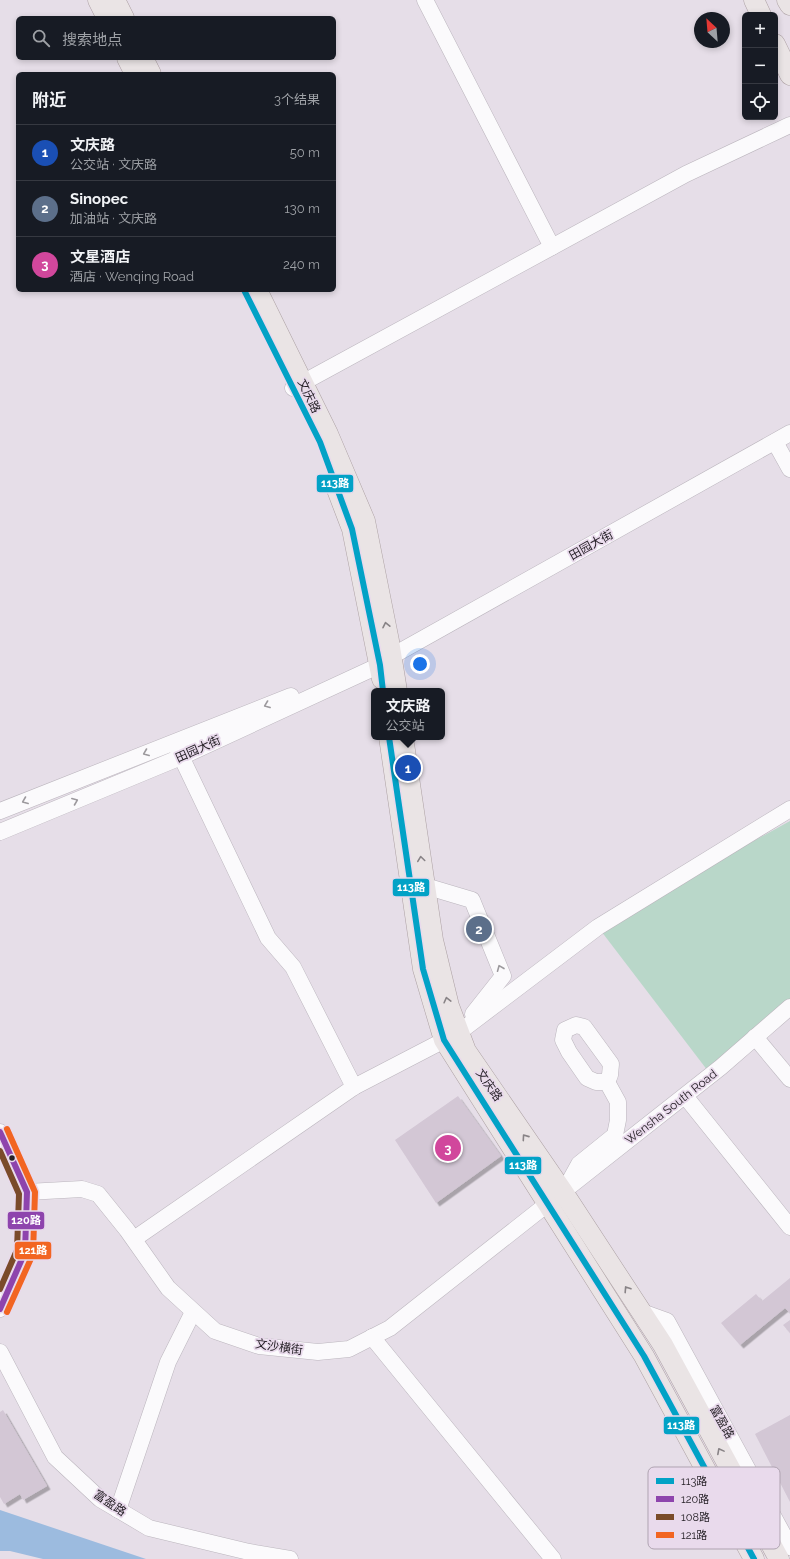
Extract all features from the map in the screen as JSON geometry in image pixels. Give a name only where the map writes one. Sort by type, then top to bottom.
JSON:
[{"type":"main road","points":[[98,0],[106,16]]},
{"type":"main road","points":[[115,0],[123,16]]},
{"type":"main road","points":[[754,0],[760,12]]},
{"type":"main road","points":[[788,0],[790,5]]},
{"type":"main road","points":[[777,48],[790,75]]},
{"type":"main road","points":[[128,60],[135,72]]},
{"type":"main road","points":[[144,60],[150,72]]},
{"type":"main road","name":"文庆路","points":[[245,292],[298,386]]},
{"type":"main road","name":"文庆路","points":[[258,292],[298,386]]},
{"type":"main road","points":[[298,386],[352,529],[383,658],[396,688]]},
{"type":"main road","points":[[383,658],[383,688]]},
{"type":"main road","points":[[389,740],[423,969],[451,1036],[556,1198],[704,1467]]},
{"type":"main road","points":[[403,740],[433,940],[449,1006],[451,1036]]},
{"type":"main road","points":[[556,1198],[642,1312],[664,1345],[730,1467]]},
{"type":"main road","points":[[749,1549],[754,1559]]},
{"type":"main road","points":[[774,1549],[779,1559]]},
{"type":"street","points":[[425,0],[552,247]]},
{"type":"street","points":[[298,386],[686,174],[790,125]]},
{"type":"street","name":"田园大街","points":[[0,832],[182,758],[383,658],[790,433]]},
{"type":"street","points":[[774,442],[790,470]]},
{"type":"street","name":"田园大街","points":[[0,811],[383,658]]},
{"type":"street","points":[[174,742],[268,938],[293,967],[354,1087]]},
{"type":"street","points":[[134,1239],[354,1087],[451,1036],[598,927],[790,809]]},
{"type":"street","points":[[425,886],[472,900],[503,976],[451,1036]]},
{"type":"street","name":"Wensha South Road","points":[[556,1198],[685,1096],[790,1007]]},
{"type":"street","points":[[755,1038],[790,1079]]},
{"type":"street","points":[[556,1198],[579,1164],[615,1135],[618,1120],[618,1102],[607,1082]]},
{"type":"street","points":[[685,1096],[790,1227]]},
{"type":"street","points":[[0,1132],[27,1192],[25,1252],[0,1308]]},
{"type":"street","name":"文沙横街","points":[[27,1192],[82,1189],[98,1194],[134,1239],[168,1288],[215,1331],[259,1346],[318,1352],[349,1349],[390,1328],[556,1198]]},
{"type":"street","points":[[118,1510],[168,1362],[193,1312]]},
{"type":"street","name":"富盈路","points":[[642,1312],[667,1321],[746,1467]]},
{"type":"street","points":[[372,1337],[553,1559]]},
{"type":"street","name":"富盈路","points":[[0,1352],[55,1458],[100,1499],[149,1528],[249,1552],[290,1559]]},
{"type":"street","name":"富盈路","points":[[780,1529],[790,1547]]},
{"type":"green space","points":[[790,821],[790,1006],[711,1075],[598,927]]},
{"type":"water","points":[[0,1510],[146,1559],[43,1559],[10,1551],[0,1551]]},
{"type":"building","points":[[458,1096],[501,1156],[436,1203],[395,1140]]},
{"type":"building","points":[[790,1278],[790,1313],[785,1308],[740,1345],[721,1323],[756,1294],[762,1301]]},
{"type":"building","points":[[790,1320],[790,1333],[783,1325]]},
{"type":"building","points":[[3,1410],[47,1486],[23,1500],[20,1494],[4,1504],[0,1497],[0,1412]]},
{"type":"building","points":[[790,1415],[790,1502],[780,1483],[780,1467],[772,1467],[755,1434]]},
{"type":"transit line","name":"113路","points":[[245,292],[320,442],[352,529],[380,665],[383,688]]},
{"type":"transit line","name":"113路","points":[[389,740],[423,969],[444,1040],[644,1356],[704,1467]]},
{"type":"transit line","name":"121路","points":[[7,1129],[35,1192],[33,1254],[7,1312]]},
{"type":"transit line","name":"120路","points":[[0,1132],[27,1192],[25,1252],[0,1309]]},
{"type":"transit line","name":"108路","points":[[0,1151],[19,1194],[17,1250],[0,1289]]},
{"type":"transit line","name":"113路","points":[[749,1549],[754,1559]]},
{"type":"place","name":"文庆路","points":[[408,768]]},
{"type":"place","name":"Sinopec","points":[[479,929]]},
{"type":"place","name":"文星酒店","points":[[448,1148]]}]
